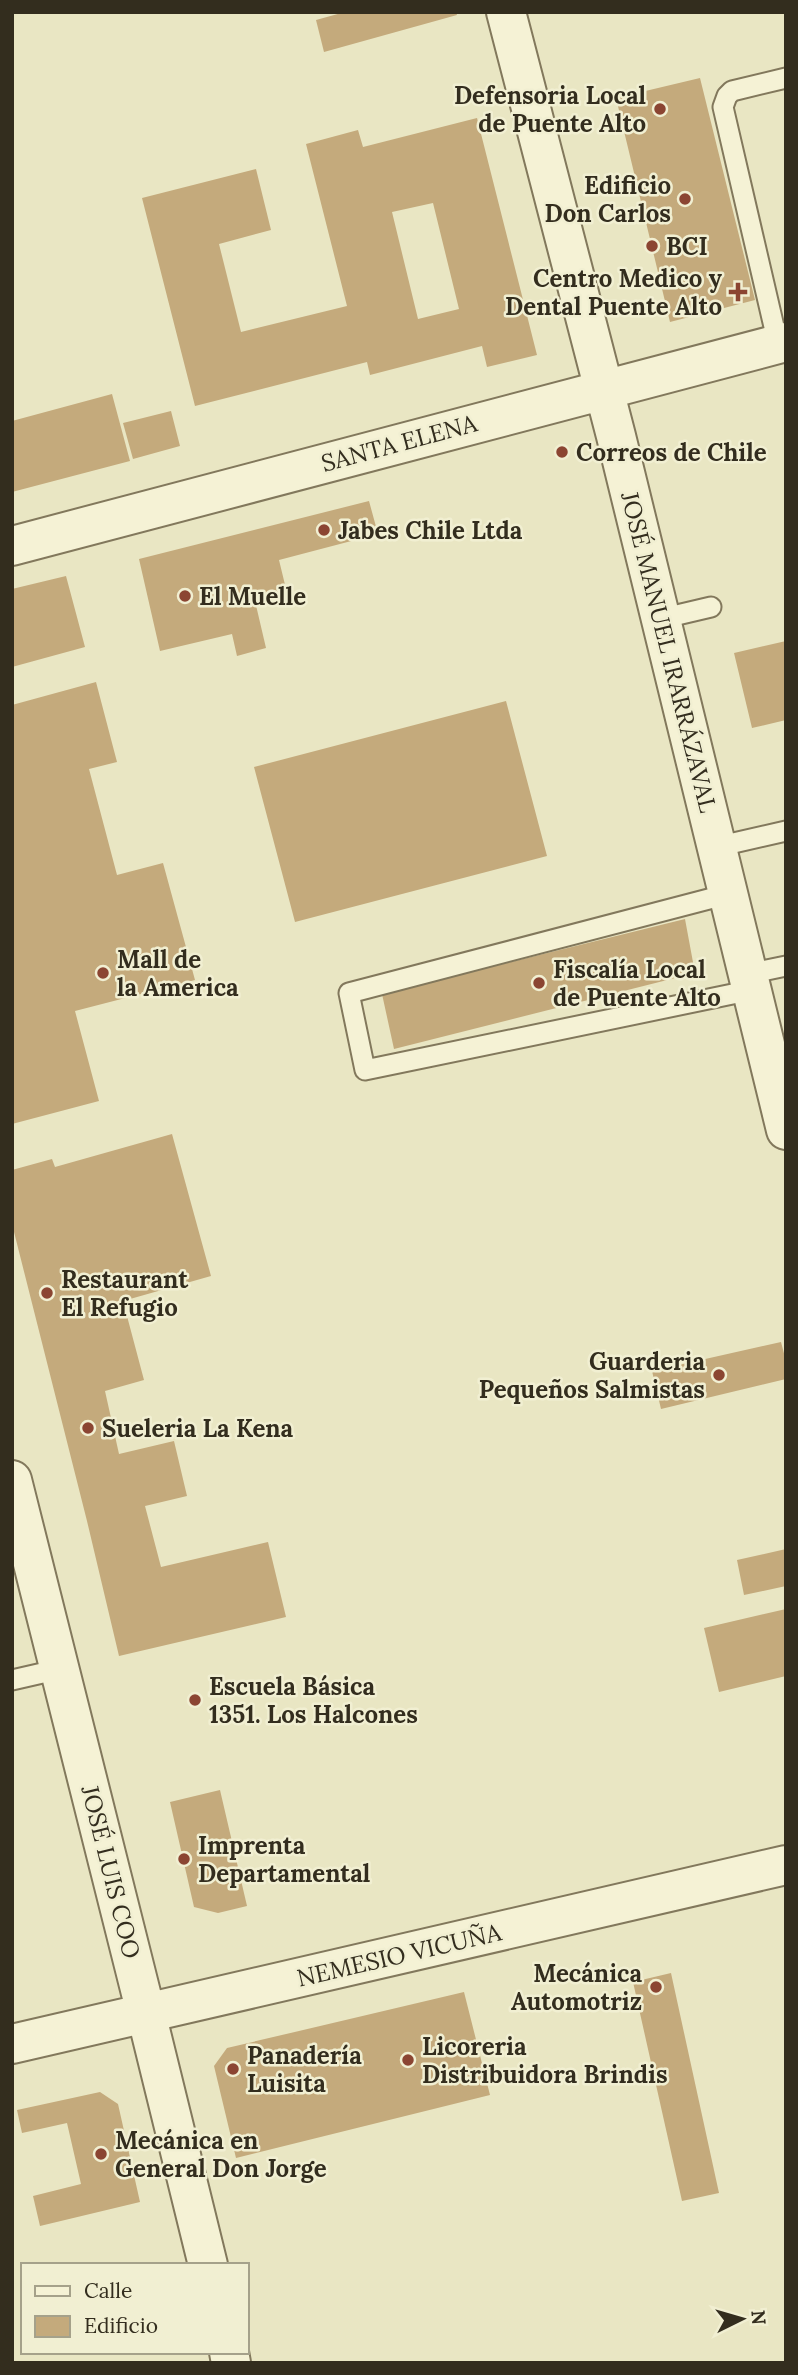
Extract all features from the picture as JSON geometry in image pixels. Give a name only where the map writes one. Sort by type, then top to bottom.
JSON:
[{"type":"street","name":"JOSÉ MANUEL IRARRÁZAVAL","points":[[506,12],[604,389],[750,982],[781,1091],[786,1130]]},
{"type":"street","name":"SANTA ELENA","points":[[12,546],[782,343]]},
{"type":"street","name":"JOSÉ LUIS COO","points":[[12,1480],[208,2263]]},
{"type":"street","name":"NEMESIO VICUÑA","points":[[12,2043],[786,1865]]},
{"type":"lane","points":[[782,343],[723,107],[732,91],[786,78]]},
{"type":"lane","points":[[660,619],[710,607]]},
{"type":"lane","points":[[716,847],[786,831]]},
{"type":"lane","points":[[728,894],[349,993],[365,1070],[750,982],[786,966]]},
{"type":"lane","points":[[12,1680],[60,1669]]},
{"type":"building","points":[[345,12],[456,12],[457,15],[324,52],[316,20]]},
{"type":"building","name":"Edificio Don Carlos","points":[[700,78],[755,300],[670,322],[616,98]]},
{"type":"building","points":[[477,118],[537,355],[487,367],[482,346],[370,375],[367,362],[195,406],[142,198],[256,169],[271,230],[219,244],[241,332],[347,306],[306,144],[358,130],[363,147]],"holes":[[[433,203],[459,309],[418,319],[392,212]]]},
{"type":"building","points":[[112,394],[130,461],[12,492],[12,421]]},
{"type":"building","points":[[171,411],[180,446],[133,459],[123,423]]},
{"type":"building","points":[[369,501],[378,534],[279,560],[287,593],[255,601],[266,648],[237,656],[232,634],[160,651],[139,559]]},
{"type":"building","points":[[66,576],[85,647],[12,667],[12,589]]},
{"type":"building","points":[[786,641],[786,720],[752,728],[734,653]]},
{"type":"building","points":[[96,682],[117,762],[89,769],[117,875],[163,863],[195,980],[75,1011],[99,1101],[12,1124],[12,705]]},
{"type":"building","points":[[506,701],[547,856],[295,922],[254,767]]},
{"type":"building","name":"Fiscalía Local de Puente Alto","points":[[685,919],[695,973],[394,1049],[382,994]]},
{"type":"building","points":[[172,1134],[211,1276],[123,1301],[144,1380],[105,1391],[119,1454],[174,1441],[187,1496],[145,1506],[161,1567],[268,1542],[286,1617],[119,1656],[12,1224],[12,1170],[52,1159],[55,1167]]},
{"type":"building","name":"Guarderia Pequeños Salmistas","points":[[781,1342],[786,1361],[786,1379],[661,1409],[652,1371]]},
{"type":"building","points":[[786,1549],[786,1586],[744,1595],[737,1560]]},
{"type":"building","points":[[786,1609],[786,1676],[719,1692],[704,1628]]},
{"type":"building","points":[[220,1790],[247,1906],[218,1913],[194,1907],[170,1802]]},
{"type":"building","points":[[671,1973],[719,2193],[682,2201],[633,1982]]},
{"type":"building","points":[[464,1992],[490,2095],[236,2158],[214,2066],[227,2048]]},
{"type":"building","name":"Mecánica en General Don Jorge","points":[[100,2092],[118,2104],[140,2202],[40,2226],[33,2196],[81,2184],[67,2123],[22,2133],[17,2110]]},
{"type":"place","name":"Defensoria Local de Puente Alto","points":[[660,109]]},
{"type":"place","name":"Edificio Don Carlos","points":[[685,199]]},
{"type":"place","name":"BCI","points":[[652,246]]},
{"type":"place","name":"Centro Medico y Dental Puente Alto","points":[[738,292]]},
{"type":"place","name":"Correos de Chile","points":[[562,452]]},
{"type":"place","name":"Jabes Chile Ltda","points":[[324,530]]},
{"type":"place","name":"El Muelle","points":[[185,596]]},
{"type":"place","name":"Mall de la America","points":[[103,973]]},
{"type":"place","name":"Fiscalía Local de Puente Alto","points":[[539,983]]},
{"type":"place","name":"Restaurant El Refugio","points":[[47,1293]]},
{"type":"place","name":"Guarderia Pequeños Salmistas","points":[[719,1375]]},
{"type":"place","name":"Sueleria La Kena","points":[[88,1428]]},
{"type":"place","name":"Escuela Básica 1351. Los Halcones","points":[[195,1700]]},
{"type":"place","name":"Imprenta Departamental","points":[[184,1859]]},
{"type":"place","name":"Mecánica Automotriz","points":[[656,1987]]},
{"type":"place","name":"Licoreria Distribuidora Brindis","points":[[408,2060]]},
{"type":"place","name":"Panadería Luisita","points":[[233,2069]]},
{"type":"place","name":"Mecánica en General Don Jorge","points":[[101,2154]]}]
